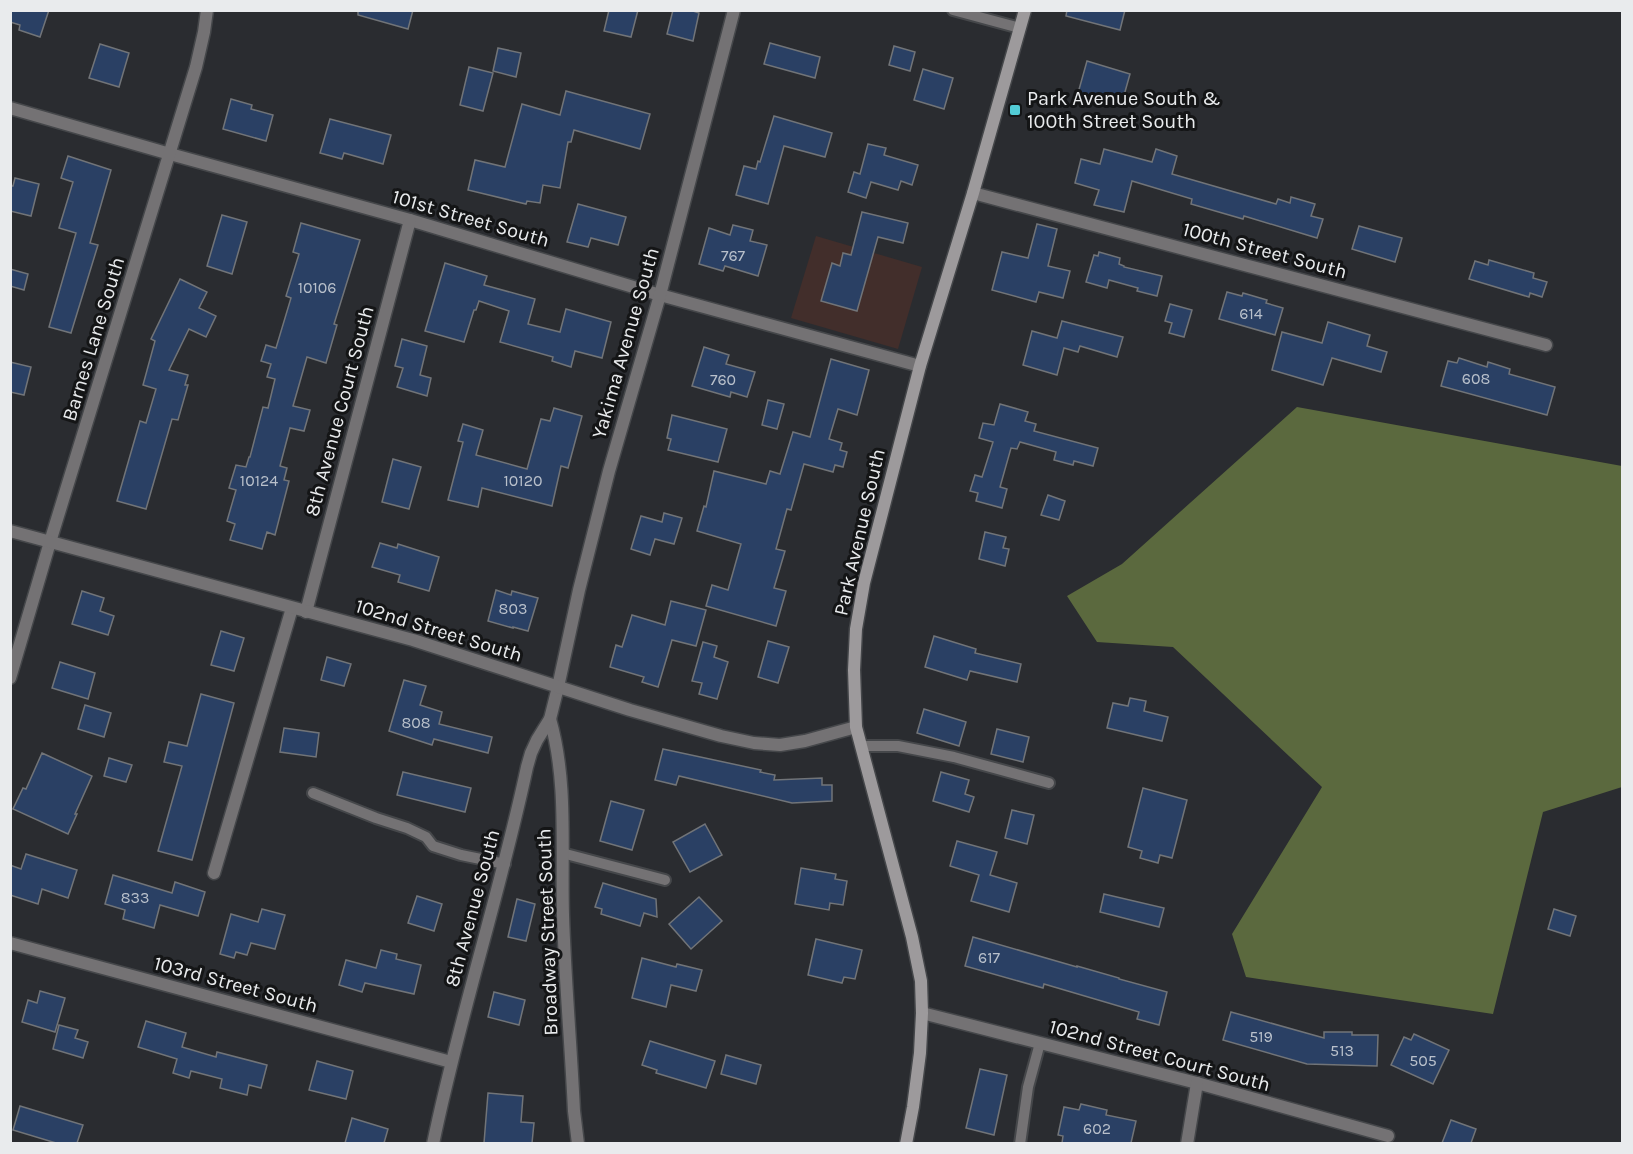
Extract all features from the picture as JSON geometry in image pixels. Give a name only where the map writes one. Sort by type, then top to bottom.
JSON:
[{"type":"main road","name":"Park Avenue South","points":[[906,1143],[914,1107],[920,1053],[921,981],[912,937],[856,727],[854,670],[858,611],[920,366],[973,193],[1025,10]]},
{"type":"street","name":"Barnes Lane South","points":[[10,678],[196,67],[207,10]]},
{"type":"street","name":"Yakima Avenue South","points":[[558,687],[606,482],[660,295],[734,10]]},
{"type":"street","name":"101st Street South","points":[[10,108],[410,220],[660,295],[920,366]]},
{"type":"street","name":"100th Street South","points":[[973,193],[1546,345]]},
{"type":"street","name":"8th Avenue Court South","points":[[306,612],[410,220]]},
{"type":"street","name":"102nd Street South","points":[[10,531],[413,640],[675,724],[754,743],[780,745],[805,741],[856,727]]},
{"type":"street","points":[[214,873],[292,608]]},
{"type":"street","name":"8th Avenue South","points":[[433,1143],[450,1062],[505,864],[531,753],[550,719],[558,687]]},
{"type":"street","name":"Broadway Street South","points":[[550,719],[556,742],[561,794],[563,927],[578,1143]]},
{"type":"street","name":"103rd Street South","points":[[10,943],[450,1062]]},
{"type":"street","name":"102nd Street Court South","points":[[922,1013],[1197,1083],[1388,1136]]},
{"type":"street","points":[[1187,1143],[1197,1083]]},
{"type":"lane","points":[[953,10],[1020,28]]},
{"type":"lane","points":[[862,746],[898,746],[954,757],[1049,783]]},
{"type":"lane","points":[[313,793],[407,828],[426,837],[433,846],[461,855],[505,864]]},
{"type":"lane","points":[[562,853],[665,880]]},
{"type":"lane","points":[[1020,1143],[1028,1087],[1040,1043]]},
{"type":"shaded area","points":[[816,236],[922,267],[898,349],[791,318]]},
{"type":"green space","points":[[1297,407],[1622,466],[1622,787],[1543,812],[1493,1014],[1246,977],[1232,934],[1322,787],[1173,647],[1097,642],[1067,596],[1122,564]]},
{"type":"building","points":[[10,10],[49,10],[40,37],[19,30],[20,25],[10,22]]},
{"type":"building","points":[[358,10],[413,10],[408,29],[358,15]]},
{"type":"building","points":[[609,10],[638,10],[631,37],[604,31]]},
{"type":"building","points":[[673,10],[690,10],[699,13],[693,41],[667,34]]},
{"type":"building","points":[[1067,10],[1125,10],[1120,30],[1066,16]]},
{"type":"building","points":[[770,43],[820,57],[815,78],[764,64]]},
{"type":"building","points":[[100,44],[129,53],[119,87],[89,78]]},
{"type":"building","points":[[894,46],[915,52],[910,71],[889,65]]},
{"type":"building","points":[[498,48],[521,53],[516,77],[493,71]]},
{"type":"building","points":[[1087,61],[1130,74],[1121,106],[1078,93]]},
{"type":"building","points":[[469,67],[493,73],[483,111],[460,105]]},
{"type":"building","points":[[923,69],[953,78],[944,109],[914,100]]},
{"type":"building","points":[[566,91],[650,114],[640,149],[574,130],[571,142],[568,142],[560,188],[543,185],[540,203],[527,201],[526,204],[468,190],[475,160],[505,167],[522,104],[560,115]]},
{"type":"building","points":[[231,99],[252,105],[251,109],[273,115],[266,141],[223,129]]},
{"type":"building","points":[[774,116],[832,133],[825,157],[784,146],[768,204],[736,195],[744,166],[756,169],[758,161],[760,162]]},
{"type":"building","points":[[330,119],[391,135],[383,164],[344,153],[342,159],[320,153]]},
{"type":"building","points":[[868,144],[886,148],[884,155],[918,165],[912,185],[901,181],[898,190],[871,182],[866,198],[848,192],[854,172],[860,174]]},
{"type":"building","points":[[1104,149],[1152,162],[1156,149],[1177,156],[1172,174],[1276,204],[1278,199],[1290,203],[1291,197],[1315,204],[1311,216],[1323,219],[1317,238],[1244,216],[1243,219],[1191,204],[1192,199],[1132,181],[1124,212],[1094,205],[1099,190],[1075,183],[1081,159],[1100,164]]},
{"type":"building","points":[[68,156],[111,170],[90,243],[98,245],[71,333],[49,327],[76,233],[59,228],[73,182],[61,178]]},
{"type":"building","points":[[15,178],[39,184],[31,216],[10,211],[10,186],[13,186]]},
{"type":"building","points":[[578,204],[626,217],[618,245],[591,238],[588,247],[567,242]]},
{"type":"building","points":[[862,212],[908,223],[903,243],[878,237],[857,311],[821,301],[832,263],[840,266],[843,253],[851,255]]},
{"type":"building","points":[[222,215],[247,222],[232,274],[207,266]]},
{"type":"building","points":[[301,223],[360,240],[334,324],[337,325],[326,363],[307,357],[293,406],[310,410],[304,431],[290,428],[280,466],[287,468],[284,480],[289,481],[275,535],[267,532],[262,549],[230,540],[235,524],[227,521],[236,490],[229,488],[236,465],[246,467],[263,407],[268,408],[275,379],[267,377],[271,364],[261,361],[266,345],[276,348],[291,298],[286,296],[299,254],[293,252]]},
{"type":"building","points":[[1037,224],[1057,229],[1048,266],[1070,271],[1063,298],[1039,292],[1036,302],[992,290],[1002,252],[1028,258]]},
{"type":"building","points":[[733,225],[753,230],[750,241],[767,245],[758,276],[725,266],[723,271],[699,264],[709,228],[730,235]]},
{"type":"building","points":[[1359,226],[1402,238],[1395,262],[1352,249]]},
{"type":"building","points":[[1099,252],[1120,258],[1119,264],[1124,267],[1162,276],[1157,296],[1109,280],[1107,288],[1086,282],[1094,255],[1098,256]]},
{"type":"building","points":[[1489,260],[1534,273],[1533,278],[1547,282],[1542,297],[1530,293],[1529,297],[1469,279],[1475,261],[1488,265]]},
{"type":"building","points":[[445,263],[487,276],[484,285],[535,299],[528,324],[560,332],[566,309],[611,322],[602,358],[575,351],[571,367],[552,361],[553,357],[500,342],[509,311],[479,301],[464,342],[425,331]]},
{"type":"building","points":[[10,269],[28,274],[24,290],[10,286]]},
{"type":"building","points":[[180,279],[207,292],[199,308],[216,316],[206,337],[189,329],[169,370],[188,375],[185,385],[188,385],[178,420],[172,419],[146,509],[117,501],[140,421],[146,423],[156,389],[143,385],[155,341],[151,339]]},
{"type":"building","points":[[1227,292],[1242,296],[1243,293],[1267,300],[1266,303],[1283,308],[1275,335],[1219,319]]},
{"type":"building","points":[[1170,304],[1192,310],[1184,337],[1169,333],[1172,323],[1165,321]]},
{"type":"building","points":[[1062,321],[1123,337],[1117,357],[1080,346],[1078,352],[1064,348],[1057,375],[1023,365],[1032,331],[1057,338]]},
{"type":"building","points":[[1328,322],[1370,335],[1367,346],[1387,352],[1381,372],[1332,358],[1323,385],[1272,370],[1282,332],[1322,343]]},
{"type":"building","points":[[402,339],[427,346],[420,375],[431,378],[427,396],[397,387],[403,368],[395,366]]},
{"type":"building","points":[[704,347],[729,355],[726,364],[755,372],[747,397],[731,392],[730,397],[692,386]]},
{"type":"building","points":[[1459,358],[1487,367],[1488,362],[1510,369],[1509,374],[1555,387],[1547,415],[1441,386],[1448,361],[1457,363]]},
{"type":"building","points":[[831,359],[869,370],[857,415],[838,409],[829,439],[842,443],[840,450],[847,452],[843,467],[835,465],[833,472],[804,464],[791,510],[787,509],[776,549],[785,551],[774,588],[786,591],[776,626],[706,606],[712,585],[728,590],[741,544],[697,531],[704,506],[706,507],[714,471],[766,484],[770,471],[780,474],[793,432],[810,437]]},
{"type":"building","points":[[10,362],[31,367],[24,395],[10,392]]},
{"type":"building","points":[[768,400],[784,404],[777,429],[762,425]]},
{"type":"building","points":[[1000,404],[1028,412],[1025,421],[1036,424],[1034,431],[1098,448],[1093,466],[1074,461],[1073,465],[1054,460],[1056,452],[1020,442],[1017,449],[1011,448],[1000,487],[1007,489],[1002,508],[976,501],[978,493],[970,491],[975,475],[982,477],[993,442],[979,438],[983,423],[994,425]]},
{"type":"building","points":[[554,408],[582,416],[568,468],[561,466],[552,506],[482,488],[478,507],[448,500],[463,442],[458,441],[463,424],[483,430],[476,455],[527,469],[541,419],[550,421]]},
{"type":"building","points":[[672,415],[727,429],[718,462],[668,450],[671,439],[667,438]]},
{"type":"building","points":[[393,459],[421,467],[409,509],[382,502]]},
{"type":"building","points":[[1048,495],[1065,501],[1059,520],[1041,515]]},
{"type":"building","points":[[664,513],[682,518],[674,544],[655,539],[650,555],[631,549],[641,516],[662,522]]},
{"type":"building","points":[[985,532],[1006,537],[1003,548],[1009,549],[1005,566],[979,559]]},
{"type":"building","points":[[380,543],[397,548],[398,544],[439,557],[429,591],[398,582],[400,575],[372,567]]},
{"type":"building","points":[[496,590],[511,595],[512,591],[538,598],[528,631],[488,621]]},
{"type":"building","points":[[82,591],[104,598],[100,611],[114,616],[108,635],[72,624]]},
{"type":"building","points":[[671,601],[706,610],[696,646],[672,640],[658,687],[642,682],[644,677],[610,667],[616,645],[622,647],[632,615],[665,625]]},
{"type":"building","points":[[221,631],[244,638],[234,671],[211,665]]},
{"type":"building","points":[[934,636],[976,649],[975,653],[1021,664],[1017,682],[970,671],[967,680],[925,667]]},
{"type":"building","points":[[768,641],[789,647],[778,683],[758,677]]},
{"type":"building","points":[[703,642],[717,646],[714,657],[728,662],[717,699],[699,694],[702,683],[692,681]]},
{"type":"building","points":[[327,657],[351,664],[344,686],[321,680]]},
{"type":"building","points":[[60,662],[95,673],[88,699],[52,688]]},
{"type":"building","points":[[404,680],[426,686],[420,705],[442,712],[439,724],[492,737],[488,753],[434,739],[432,745],[389,731]]},
{"type":"building","points":[[201,694],[234,703],[192,860],[158,851],[182,766],[164,762],[169,742],[187,746]]},
{"type":"building","points":[[1130,698],[1146,701],[1144,711],[1168,717],[1162,741],[1107,728],[1113,703],[1128,706]]},
{"type":"building","points":[[85,705],[111,713],[104,737],[78,729]]},
{"type":"building","points":[[924,709],[966,722],[959,746],[917,733]]},
{"type":"building","points":[[284,728],[319,733],[316,757],[280,752]]},
{"type":"building","points":[[997,729],[1029,737],[1023,762],[991,754]]},
{"type":"building","points":[[663,749],[761,770],[760,772],[775,775],[774,780],[822,778],[822,785],[832,785],[832,801],[792,803],[679,776],[676,785],[655,780]]},
{"type":"building","points":[[42,753],[92,776],[68,834],[13,809],[23,788],[26,789]]},
{"type":"building","points":[[109,758],[132,765],[126,782],[104,776]]},
{"type":"building","points":[[403,772],[471,788],[465,812],[397,795]]},
{"type":"building","points":[[941,772],[969,780],[965,794],[974,797],[969,812],[933,801]]},
{"type":"building","points":[[1143,788],[1187,800],[1172,858],[1160,855],[1158,863],[1140,858],[1142,851],[1128,847]]},
{"type":"building","points":[[611,801],[644,810],[632,850],[600,841]]},
{"type":"building","points":[[1012,810],[1034,815],[1027,844],[1005,838]]},
{"type":"building","points":[[705,824],[722,855],[690,872],[673,842]]},
{"type":"building","points":[[957,841],[997,852],[990,875],[1017,883],[1009,912],[971,901],[979,875],[950,866]]},
{"type":"building","points":[[26,854],[77,870],[68,898],[42,889],[38,904],[10,895],[10,865],[21,869]]},
{"type":"building","points":[[801,868],[836,874],[835,879],[847,881],[843,905],[830,903],[829,910],[795,904]]},
{"type":"building","points":[[113,875],[172,893],[175,882],[205,892],[198,916],[160,905],[154,928],[123,919],[125,910],[105,904]]},
{"type":"building","points":[[603,883],[656,899],[657,917],[644,913],[640,926],[601,914],[602,909],[595,907]]},
{"type":"building","points":[[1104,894],[1164,908],[1159,927],[1100,912]]},
{"type":"building","points":[[417,896],[442,904],[434,931],[408,923]]},
{"type":"building","points":[[699,897],[722,921],[691,949],[669,924]]},
{"type":"building","points":[[517,899],[535,904],[526,941],[508,937]]},
{"type":"building","points":[[262,909],[285,915],[275,949],[251,943],[247,955],[236,952],[234,958],[220,954],[231,914],[258,922]]},
{"type":"building","points":[[1554,909],[1576,916],[1570,936],[1548,929]]},
{"type":"building","points":[[973,937],[1167,992],[1159,1025],[1137,1019],[1139,1012],[1044,984],[1043,988],[965,966]]},
{"type":"building","points":[[816,939],[862,950],[855,979],[844,977],[842,983],[808,975]]},
{"type":"building","points":[[381,950],[397,954],[396,959],[421,965],[414,994],[365,983],[362,992],[339,985],[346,960],[376,968]]},
{"type":"building","points":[[642,958],[676,967],[677,964],[702,970],[696,991],[671,985],[666,1007],[632,998]]},
{"type":"building","points":[[40,991],[65,998],[55,1032],[22,1022],[28,1000],[37,1003]]},
{"type":"building","points":[[494,992],[525,1000],[519,1025],[488,1017]]},
{"type":"building","points":[[1231,1012],[1324,1038],[1324,1032],[1378,1035],[1377,1066],[1307,1064],[1223,1040]]},
{"type":"building","points":[[146,1021],[186,1033],[182,1047],[216,1057],[217,1052],[267,1065],[261,1088],[249,1085],[247,1095],[220,1088],[222,1079],[191,1071],[189,1078],[173,1073],[177,1059],[138,1047]]},
{"type":"building","points":[[59,1025],[78,1030],[75,1038],[88,1042],[83,1058],[53,1049]]},
{"type":"building","points":[[1414,1034],[1449,1050],[1433,1084],[1391,1065],[1404,1037],[1411,1040]]},
{"type":"building","points":[[650,1041],[715,1061],[706,1088],[656,1073],[657,1070],[642,1065]]},
{"type":"building","points":[[726,1055],[761,1065],[756,1084],[721,1074]]},
{"type":"building","points":[[317,1061],[353,1071],[346,1099],[309,1090]]},
{"type":"building","points":[[980,1069],[1007,1075],[994,1135],[966,1128]]},
{"type":"building","points":[[488,1093],[523,1096],[521,1122],[534,1123],[532,1143],[484,1143]]},
{"type":"building","points":[[1081,1104],[1107,1110],[1106,1115],[1136,1121],[1131,1143],[1062,1143],[1063,1136],[1058,1135],[1064,1107],[1079,1110]]},
{"type":"building","points":[[20,1106],[83,1125],[77,1143],[56,1143],[13,1130]]},
{"type":"building","points":[[352,1118],[388,1129],[384,1143],[345,1143]]},
{"type":"building","points":[[1451,1120],[1476,1129],[1471,1143],[1442,1143]]},
{"type":"place","name":"Park Avenue South & 100th Street South","points":[[1015,110]]}]
